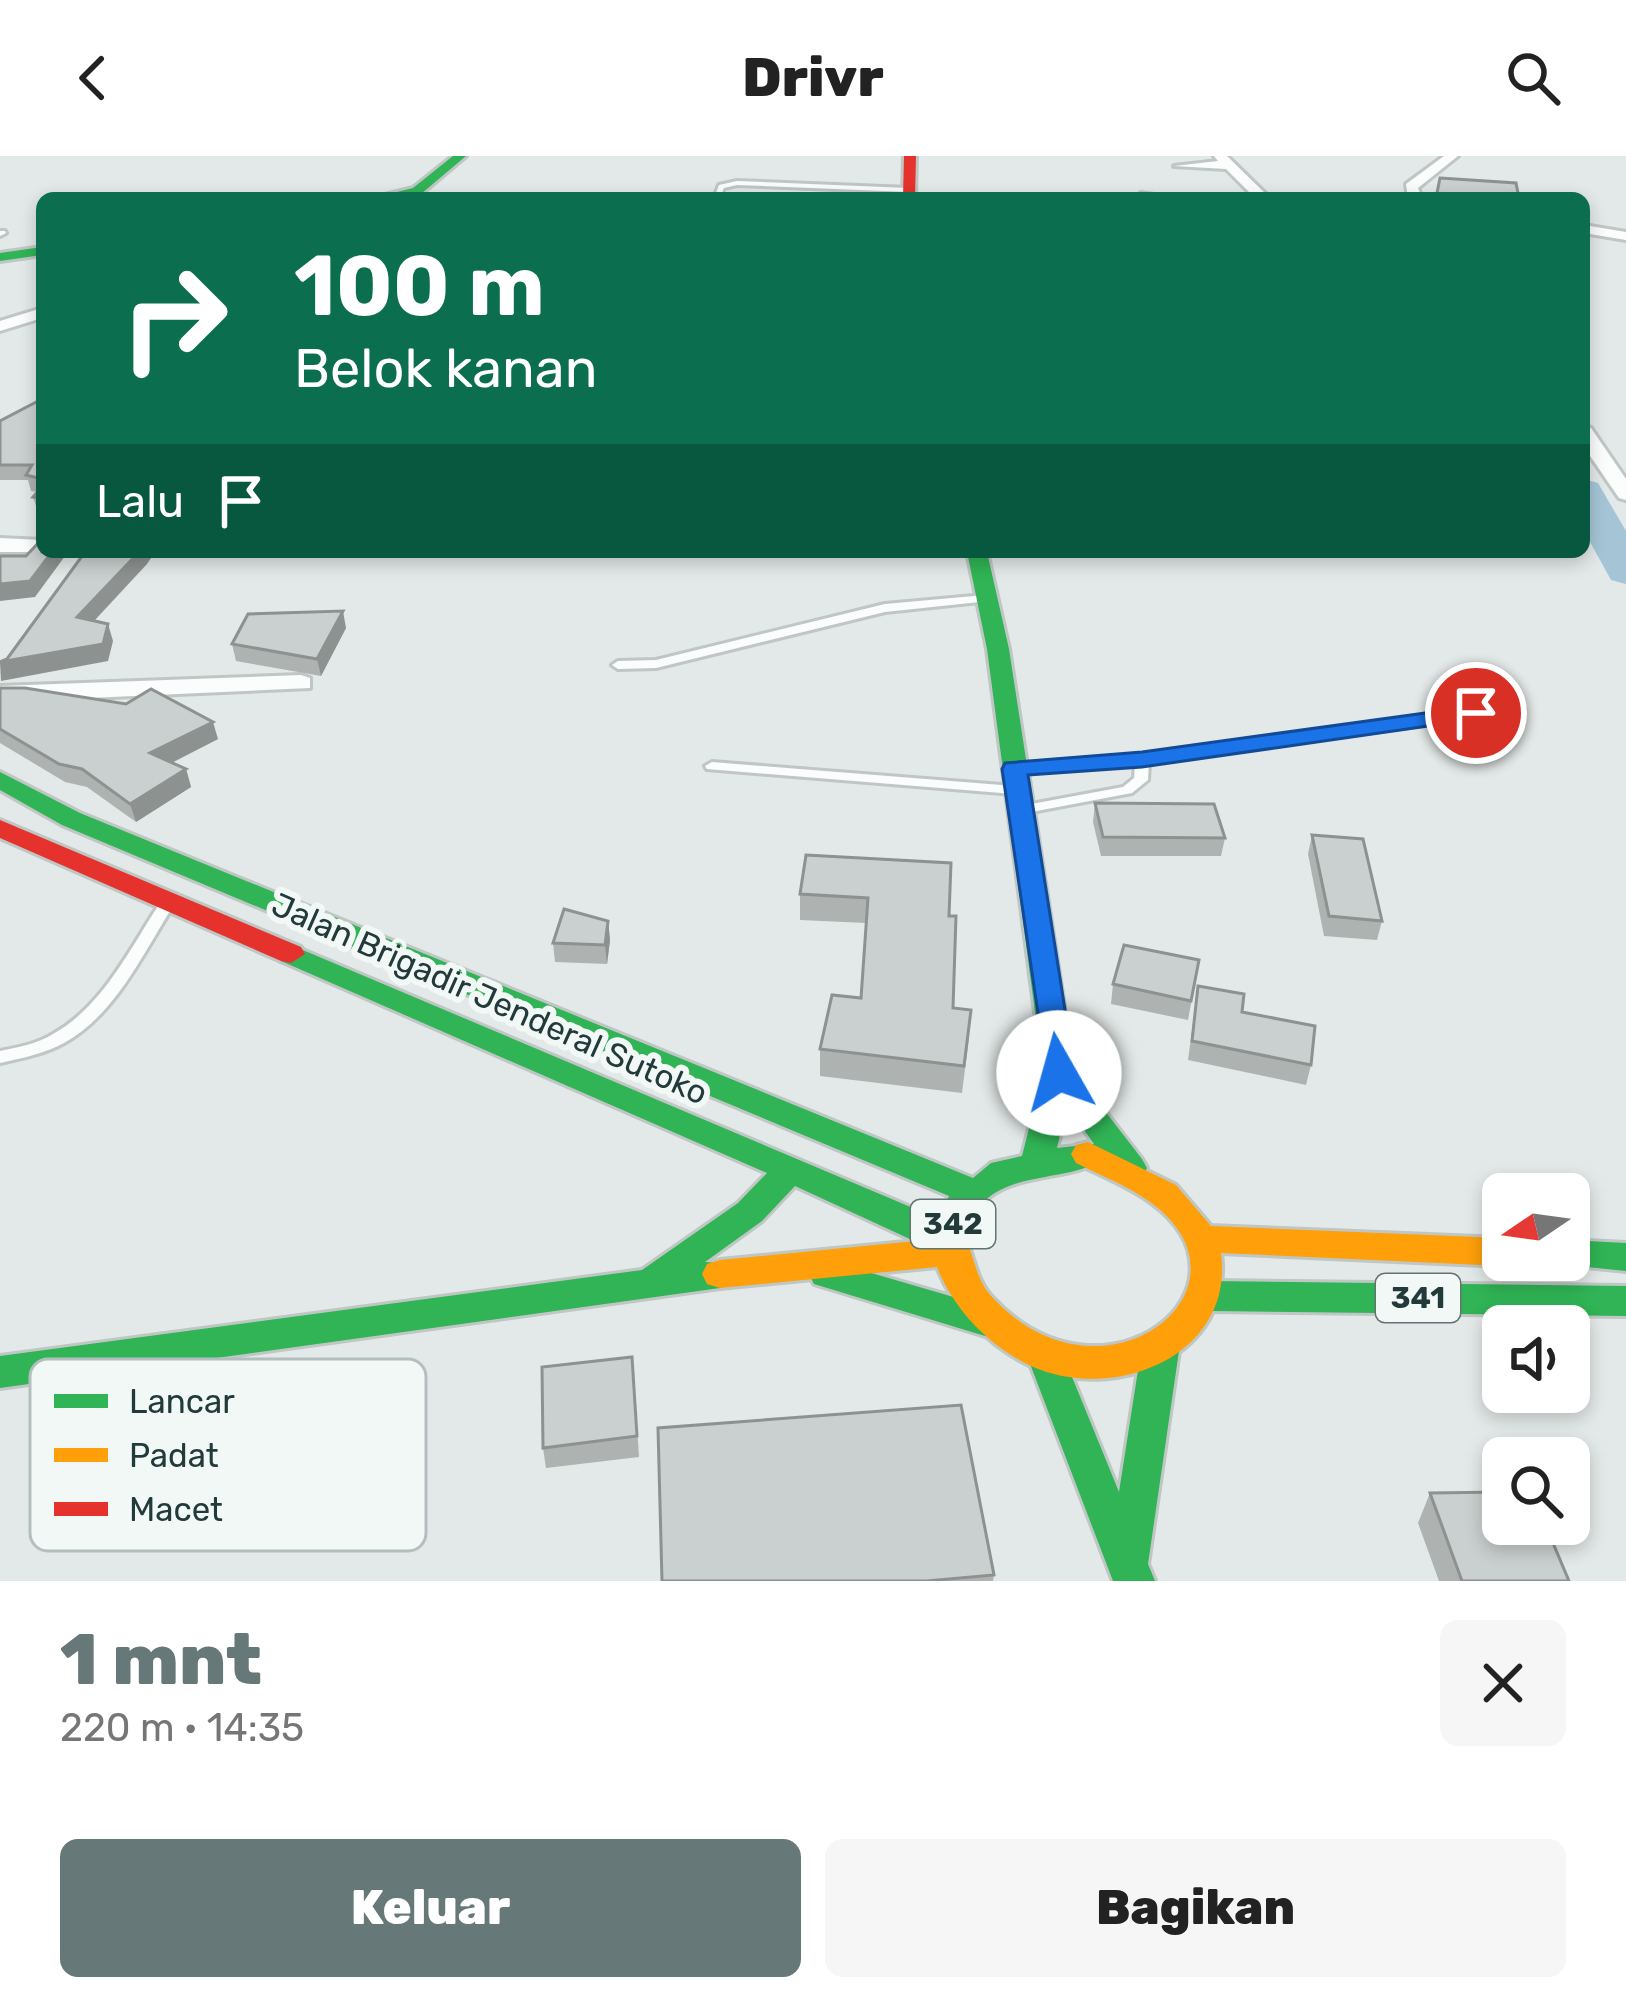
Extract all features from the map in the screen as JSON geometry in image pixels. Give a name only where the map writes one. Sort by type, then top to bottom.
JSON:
[{"type":"main road","points":[[408,192],[417,190],[460,156]]},
{"type":"main road","points":[[908,192],[910,156]]},
{"type":"main road","points":[[978,558],[1059,1073],[1038,1157]]},
{"type":"main road","points":[[0,780],[71,819],[971,1191]]},
{"type":"main road","points":[[11,834],[71,819]]},
{"type":"main road","name":"Jalan Brigadir Jenderal Sutoko","points":[[11,834],[171,898],[790,1168],[948,1245]]},
{"type":"main road","points":[[1059,1073],[1130,1168]]},
{"type":"main road","name":"342","points":[[1160,1351],[1106,1364],[1046,1356],[985,1321],[959,1288],[948,1245],[971,1191],[1000,1169],[1038,1157],[1088,1154],[1130,1168],[1178,1199],[1207,1239]]},
{"type":"main road","points":[[652,1280],[736,1224],[790,1168]]},
{"type":"main road","points":[[1132,1572],[1160,1351],[1193,1327],[1211,1296],[1207,1239]]},
{"type":"main road","name":"341","points":[[1207,1239],[1482,1251]]},
{"type":"main road","points":[[92,1359],[652,1280],[805,1268],[948,1245]]},
{"type":"main road","points":[[1590,1255],[1626,1257]]},
{"type":"main road","points":[[805,1268],[985,1321]]},
{"type":"main road","name":"341","points":[[1211,1296],[1626,1301]]},
{"type":"main road","points":[[1046,1356],[1132,1572]]},
{"type":"main road","points":[[0,1372],[30,1368]]},
{"type":"street","points":[[1413,192],[1411,187],[1452,156]]},
{"type":"street","points":[[1181,166],[1224,160],[1257,192]]},
{"type":"street","points":[[1590,230],[1626,236]]},
{"type":"street","points":[[0,326],[36,315]]},
{"type":"street","points":[[1590,441],[1626,494]]},
{"type":"street","points":[[0,545],[36,547]]},
{"type":"street","points":[[0,694],[301,683]]},
{"type":"lane","points":[[722,192],[728,184],[886,192]]},
{"type":"lane","points":[[838,192],[841,188]]},
{"type":"lane","points":[[618,665],[656,664],[885,608],[985,598]]},
{"type":"lane","points":[[1017,790],[1142,759],[1516,709]]},
{"type":"lane","points":[[712,766],[1017,790],[1127,790],[1141,780],[1142,759]]},
{"type":"lane","points":[[0,1057],[44,1048],[75,1032],[92,1015],[171,898]]},
{"type":"building","points":[[1440,178],[1516,183],[1518,192],[1437,192]]},
{"type":"building","points":[[36,402],[36,478],[26,475],[32,465],[0,465],[0,421]]},
{"type":"building","points":[[36,545],[36,558],[47,558],[30,581],[0,584],[0,556],[26,556]]},
{"type":"building","points":[[81,558],[133,558],[77,617],[108,624],[103,644],[0,662],[7,659]]},
{"type":"building","points":[[343,611],[317,659],[232,644],[248,614]]},
{"type":"building","points":[[0,688],[126,704],[151,689],[213,722],[150,753],[186,769],[130,804],[82,769],[59,764],[0,729]]},
{"type":"building","points":[[1095,803],[1214,804],[1225,838],[1103,837]]},
{"type":"building","points":[[1312,835],[1363,839],[1382,921],[1329,916]]},
{"type":"building","points":[[806,855],[951,863],[949,916],[956,916],[953,1008],[971,1010],[964,1066],[820,1049],[832,995],[861,998],[868,898],[800,894]]},
{"type":"building","points":[[564,909],[608,921],[605,945],[553,943]]},
{"type":"building","points":[[1124,945],[1199,960],[1191,1001],[1113,984]]},
{"type":"building","points":[[1198,986],[1244,994],[1242,1012],[1315,1026],[1311,1065],[1192,1041]]},
{"type":"building","points":[[632,1357],[637,1436],[543,1448],[542,1367]]},
{"type":"building","points":[[961,1405],[994,1575],[926,1581],[662,1581],[658,1428]]},
{"type":"building","points":[[1482,1492],[1482,1545],[1554,1545],[1569,1581],[1462,1581],[1430,1493]]},
{"type":"waterway","points":[[1590,502],[1626,571]]},
{"type":"traffic: fast","points":[[412,192],[460,156]]},
{"type":"traffic: fast","points":[[0,257],[36,252]]},
{"type":"traffic: fast","points":[[978,558],[998,649],[1059,1073],[1038,1157]]},
{"type":"traffic: fast","points":[[0,780],[71,819],[971,1191]]},
{"type":"traffic: fast","points":[[291,954],[949,1238]]},
{"type":"traffic: fast","points":[[1059,1073],[1130,1168]]},
{"type":"traffic: fast","points":[[951,1244],[959,1207],[1003,1172],[1088,1154]]},
{"type":"traffic: fast","points":[[656,1277],[750,1212],[791,1169]]},
{"type":"traffic: fast","points":[[1590,1255],[1626,1257]]},
{"type":"traffic: fast","points":[[96,1359],[720,1274]]},
{"type":"traffic: fast","points":[[827,1274],[985,1321]]},
{"type":"traffic: fast","points":[[1211,1296],[1626,1301]]},
{"type":"traffic: fast","points":[[1130,1559],[1160,1351]]},
{"type":"traffic: fast","points":[[1046,1356],[1134,1581]]},
{"type":"traffic: fast","points":[[0,1372],[30,1368]]},
{"type":"traffic: slow","points":[[951,1244],[957,1273],[980,1308],[1042,1354],[1099,1364],[1149,1353],[1188,1324],[1208,1285],[1202,1240],[1164,1194],[1088,1154]]},
{"type":"traffic: slow","points":[[1207,1239],[1482,1251]]},
{"type":"traffic: slow","points":[[720,1274],[948,1252]]},
{"type":"traffic: jam","points":[[909,192],[910,156]]},
{"type":"traffic: jam","points":[[0,828],[291,954]]},
{"type":"route","points":[[1059,1073],[1047,964],[1014,769],[1142,759],[1476,713]]}]
